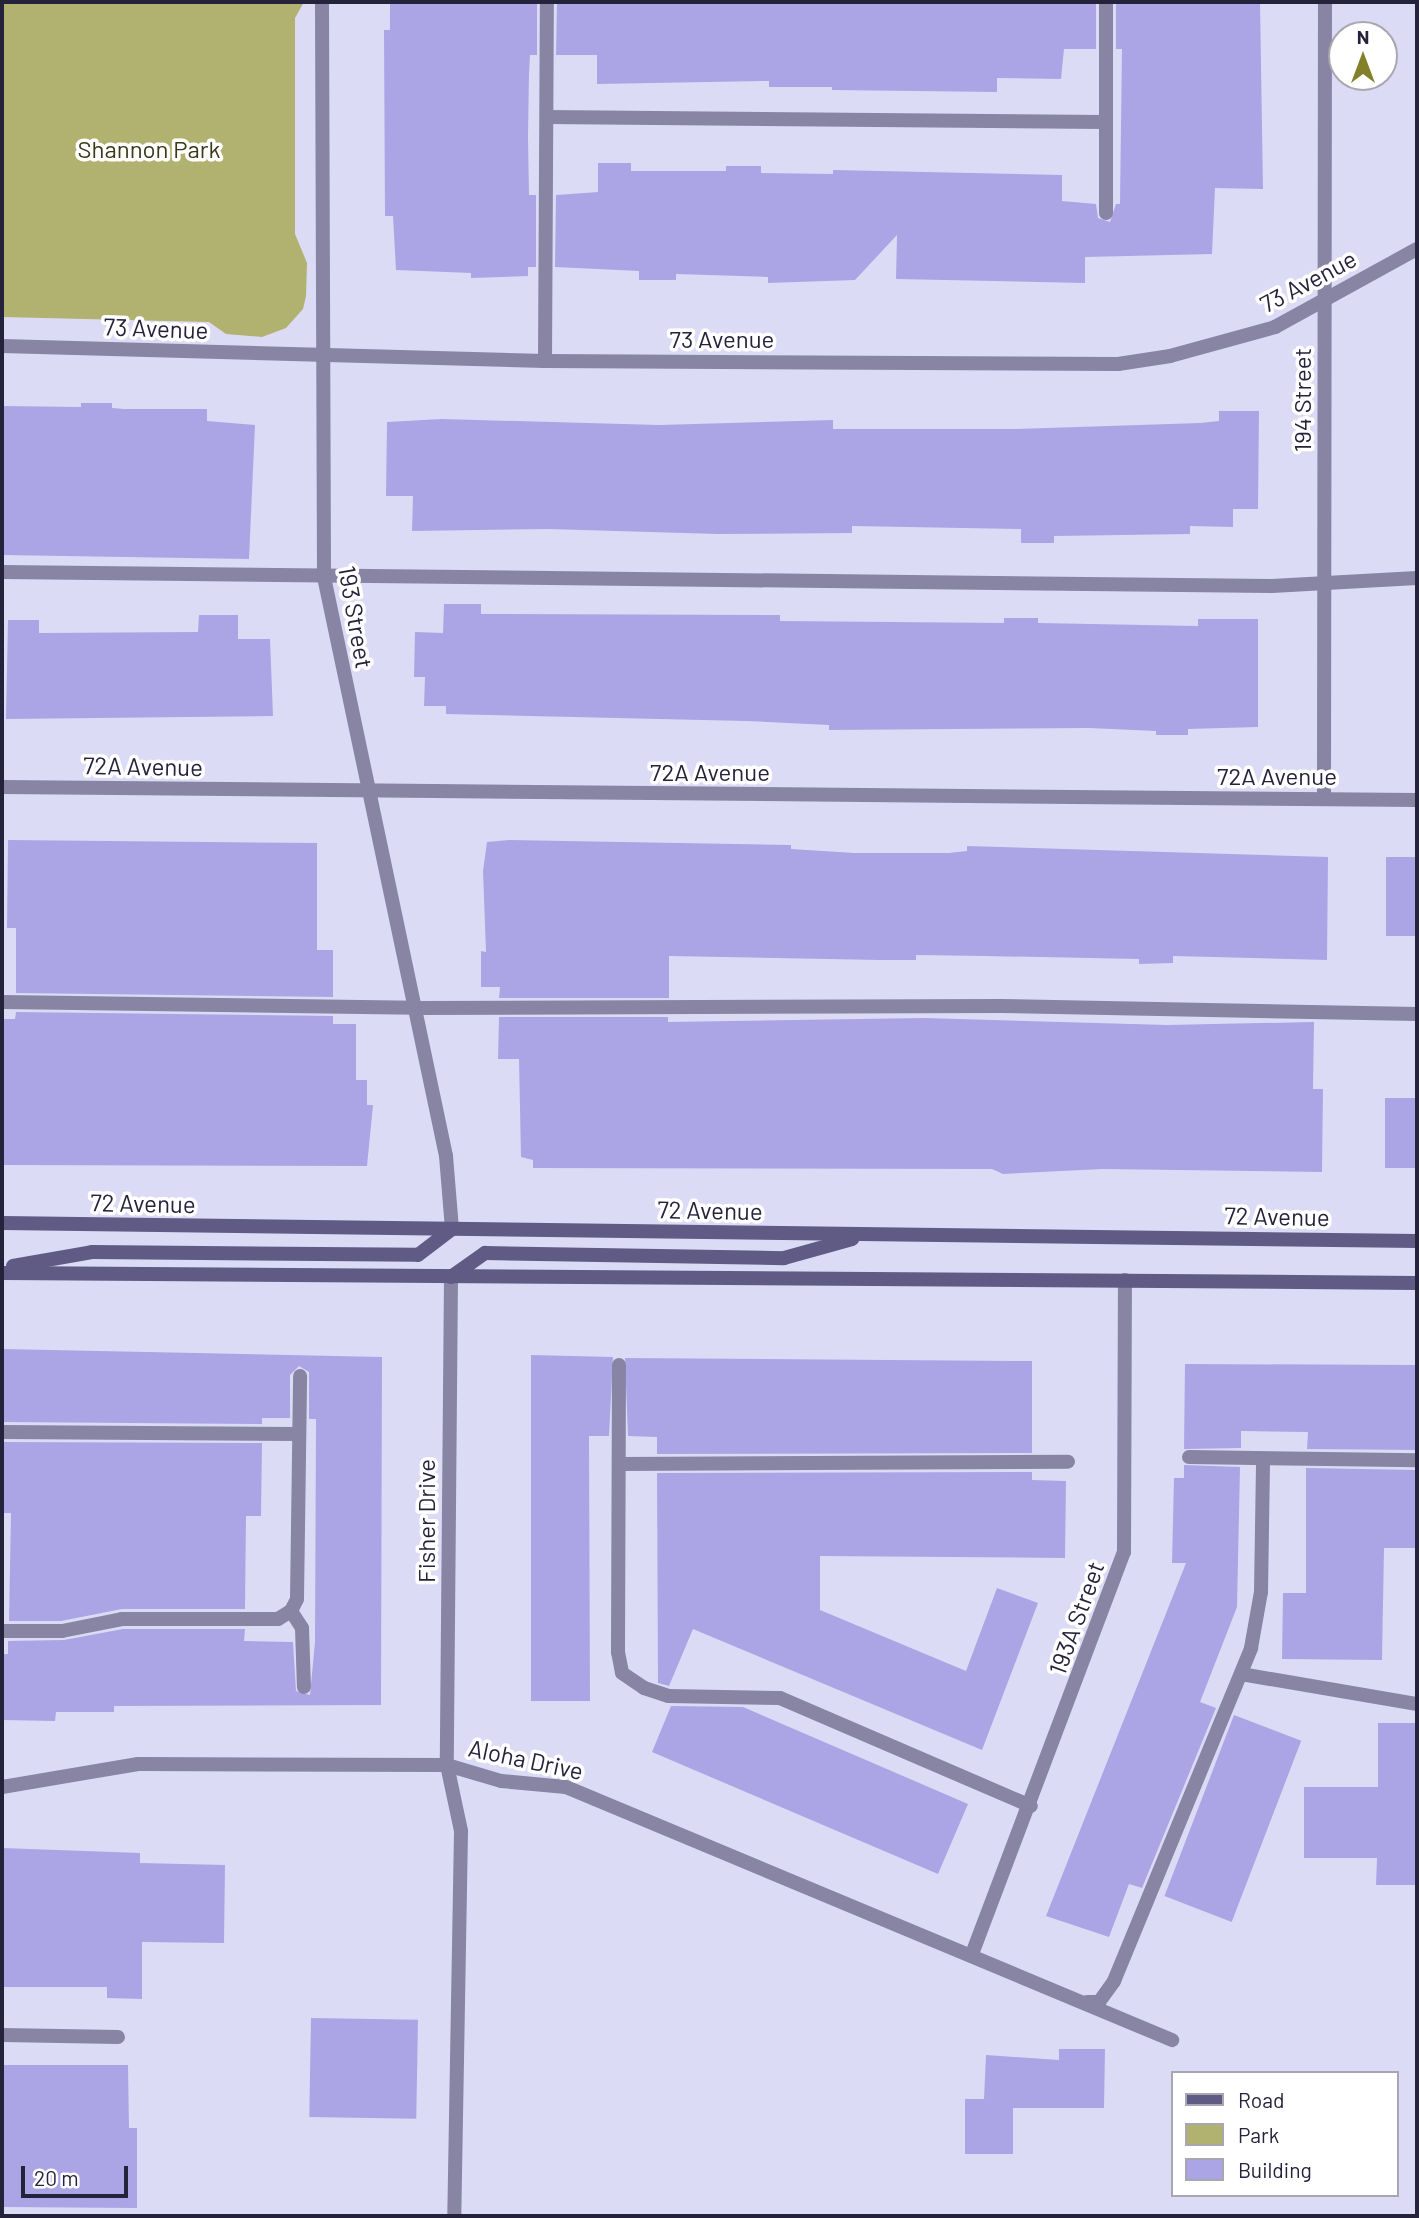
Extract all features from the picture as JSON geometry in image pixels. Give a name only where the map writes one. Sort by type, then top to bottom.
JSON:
[{"type":"main road","name":"72 Avenue","points":[[2,1223],[1417,1241]]},
{"type":"main road","points":[[2,1271],[92,1252],[418,1255],[452,1230]]},
{"type":"main road","points":[[451,1277],[485,1253],[784,1258],[869,1234]]},
{"type":"main road","points":[[2,1271],[451,1277],[1417,1283]]},
{"type":"street","name":"193 Street","points":[[323,2],[324,577],[366,793],[446,1156],[452,1230]]},
{"type":"street","points":[[545,361],[547,2]]},
{"type":"street","points":[[1106,2],[1106,213]]},
{"type":"street","name":"194 Street","points":[[1324,799],[1325,2]]},
{"type":"street","points":[[547,117],[1104,122]]},
{"type":"street","name":"73 Avenue","points":[[2,346],[545,361],[1118,364],[1170,356],[1275,327],[1417,249]]},
{"type":"street","points":[[2,572],[324,577],[1324,583],[1417,578]]},
{"type":"street","name":"72A Avenue","points":[[2,787],[366,793],[1417,800]]},
{"type":"street","points":[[2,1002],[415,1007],[1001,1006],[1417,1014]]},
{"type":"street","name":"Fisher Drive","points":[[451,1277],[446,1765],[461,1831],[454,2216]]},
{"type":"street","name":"193A Street","points":[[972,1954],[1031,1806],[1124,1552],[1125,1280]]},
{"type":"street","points":[[619,1365],[618,1652],[622,1674],[644,1688],[668,1696],[780,1698],[1031,1806]]},
{"type":"street","points":[[2,1631],[62,1631],[121,1619],[278,1619],[291,1611],[297,1600],[300,1376]]},
{"type":"street","points":[[2,1432],[299,1434]]},
{"type":"street","points":[[1189,1457],[1417,1460]]},
{"type":"street","points":[[1087,2002],[1099,2002],[1115,1981],[1241,1674],[1257,1623],[1263,1459]]},
{"type":"street","points":[[620,1464],[1068,1462]]},
{"type":"street","points":[[291,1611],[302,1628],[304,1687]]},
{"type":"street","points":[[1241,1674],[1417,1704]]},
{"type":"street","name":"Aloha Drive","points":[[2,1787],[138,1764],[446,1765],[501,1782],[537,1783],[591,1796],[1087,2002],[1172,2040]]},
{"type":"street","points":[[2,2035],[118,2037]]},
{"type":"green space","name":"Shannon Park","points":[[2,2],[304,2],[295,18],[295,234],[307,263],[306,296],[303,309],[286,328],[262,337],[226,334],[209,322],[2,317]]},
{"type":"building","points":[[390,2],[537,2],[537,55],[530,55],[528,137],[529,195],[536,195],[536,267],[528,267],[528,276],[471,278],[471,273],[396,270],[393,216],[385,216],[384,30],[390,30]]},
{"type":"building","points":[[557,2],[1096,2],[1096,49],[1064,49],[1061,79],[997,78],[997,92],[769,87],[769,81],[597,84],[597,55],[556,55]]},
{"type":"building","points":[[1116,2],[1260,2],[1263,189],[1215,188],[1212,254],[1085,257],[1085,283],[896,279],[897,235],[855,280],[768,283],[768,277],[676,274],[676,280],[639,280],[639,271],[555,267],[556,195],[598,192],[598,163],[631,163],[631,171],[726,171],[726,166],[761,166],[761,173],[833,174],[833,170],[1062,175],[1062,201],[1096,204],[1098,218],[1110,222],[1116,204],[1120,204],[1122,49],[1116,49]]},
{"type":"building","points":[[81,403],[112,403],[112,408],[124,409],[207,409],[207,421],[255,425],[249,559],[2,555],[2,406],[81,407]]},
{"type":"building","points":[[1219,411],[1259,411],[1258,509],[1233,509],[1233,527],[1190,526],[1190,534],[1054,536],[1054,543],[1021,543],[1021,529],[852,526],[852,533],[718,534],[548,529],[412,531],[413,496],[386,496],[387,422],[442,419],[659,425],[833,420],[833,429],[1015,429],[1200,423],[1219,421]]},
{"type":"building","points":[[444,604],[481,604],[481,614],[780,615],[780,621],[1004,623],[1004,618],[1038,618],[1038,623],[1198,626],[1198,619],[1258,619],[1258,727],[1188,729],[1188,735],[1156,735],[1156,731],[1089,728],[829,730],[829,725],[746,721],[446,714],[446,706],[424,706],[425,677],[414,677],[415,632],[443,633]]},
{"type":"building","points":[[199,615],[238,615],[238,639],[270,639],[273,716],[6,719],[8,620],[39,620],[39,633],[198,632]]},
{"type":"building","points":[[8,840],[317,843],[317,950],[333,950],[333,997],[16,993],[16,928],[7,928]]},
{"type":"building","points":[[509,840],[791,845],[791,849],[855,853],[949,853],[967,851],[967,846],[1328,857],[1327,960],[1173,956],[1173,963],[1139,964],[1139,959],[984,956],[916,955],[916,960],[880,960],[669,956],[669,998],[499,998],[500,987],[481,987],[481,951],[486,952],[483,871],[487,842]]},
{"type":"building","points":[[1386,857],[1417,857],[1417,936],[1386,936]]},
{"type":"building","points":[[16,1012],[333,1016],[333,1024],[356,1024],[356,1080],[367,1080],[367,1105],[373,1105],[367,1166],[2,1165],[2,1019],[15,1019]]},
{"type":"building","points":[[499,1017],[668,1017],[668,1022],[925,1018],[1167,1025],[1314,1022],[1313,1089],[1323,1089],[1322,1172],[1102,1169],[1003,1174],[992,1169],[533,1168],[533,1160],[521,1157],[519,1059],[498,1059]]},
{"type":"building","points":[[1385,1098],[1417,1098],[1417,1168],[1385,1168]]},
{"type":"building","points":[[2,1349],[382,1357],[381,1705],[114,1706],[114,1712],[56,1712],[55,1721],[2,1720],[2,1654],[8,1654],[8,1641],[64,1640],[123,1629],[245,1629],[244,1641],[293,1642],[296,1691],[310,1695],[315,1642],[316,1419],[309,1419],[309,1372],[299,1366],[290,1375],[290,1418],[262,1418],[262,1424],[2,1422]]},
{"type":"building","points":[[531,1355],[613,1357],[609,1436],[589,1436],[590,1701],[531,1701]]},
{"type":"building","points":[[625,1358],[1032,1361],[1032,1453],[657,1454],[657,1437],[628,1436]]},
{"type":"building","points":[[1185,1364],[1417,1365],[1417,1450],[1307,1449],[1308,1432],[1241,1431],[1241,1448],[1184,1449]]},
{"type":"building","points":[[2,1442],[262,1443],[261,1516],[246,1516],[245,1609],[122,1609],[61,1621],[9,1621],[11,1513],[2,1513]]},
{"type":"building","points":[[1184,1465],[1240,1467],[1237,1607],[1200,1702],[1216,1708],[1142,1888],[1129,1884],[1109,1937],[1046,1916],[1186,1563],[1172,1563],[1174,1478],[1184,1478]]},
{"type":"building","points":[[1306,1468],[1417,1470],[1417,1548],[1384,1548],[1382,1660],[1282,1659],[1283,1593],[1306,1593]]},
{"type":"building","points":[[1032,1472],[1032,1480],[1066,1481],[1065,1558],[820,1556],[820,1610],[966,1671],[997,1588],[1038,1603],[982,1750],[693,1629],[669,1686],[658,1683],[657,1473]]},
{"type":"building","points":[[671,1706],[743,1707],[968,1804],[938,1874],[652,1752]]},
{"type":"building","points":[[1234,1715],[1301,1741],[1232,1922],[1164,1896]]},
{"type":"building","points":[[1378,1723],[1417,1723],[1417,1885],[1376,1885],[1377,1858],[1304,1858],[1304,1787],[1378,1787]]},
{"type":"building","points":[[2,1848],[140,1853],[140,1863],[225,1865],[224,1943],[142,1942],[142,1999],[107,1998],[107,1987],[2,1987]]},
{"type":"building","points":[[311,2018],[418,2020],[416,2119],[309,2117]]},
{"type":"building","points":[[1059,2049],[1105,2049],[1104,2108],[1013,2108],[1013,2154],[965,2154],[965,2099],[984,2099],[986,2055],[1059,2060]]},
{"type":"building","points":[[2,2065],[128,2065],[129,2128],[137,2128],[137,2208],[2,2207]]}]
